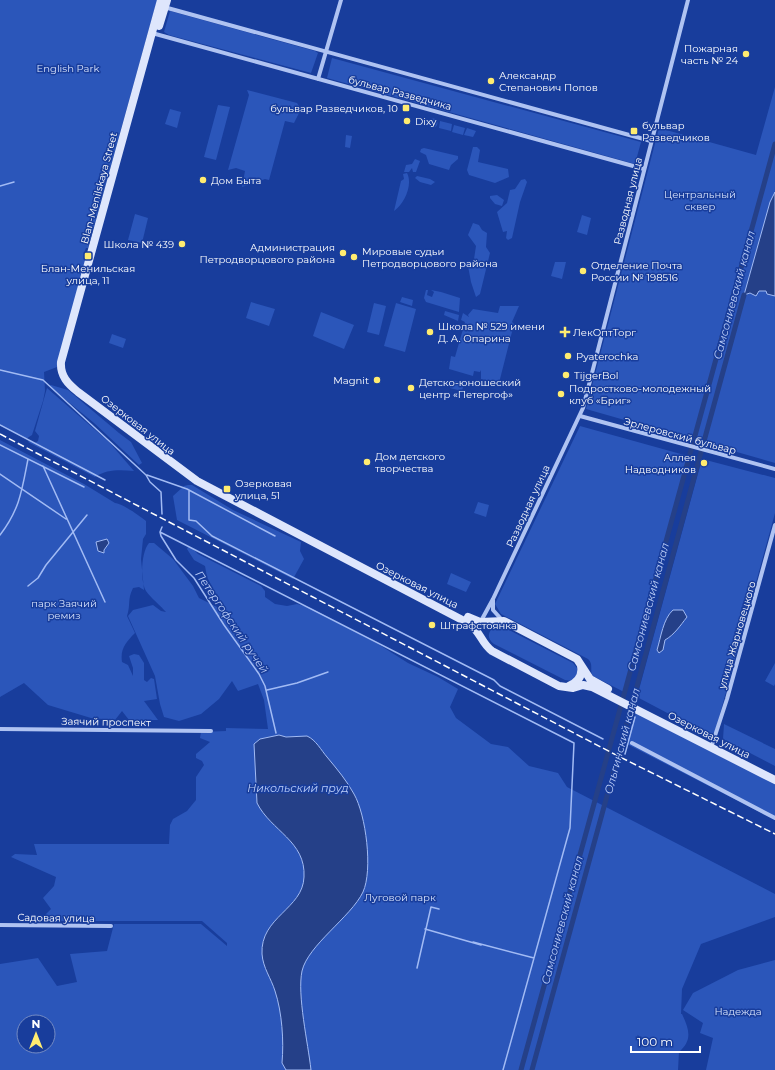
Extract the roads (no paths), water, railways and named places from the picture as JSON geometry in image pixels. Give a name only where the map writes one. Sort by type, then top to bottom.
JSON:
[{"type":"street","points":[[318,79],[341,0]]},
{"type":"street","name":"Разводная улица","points":[[479,626],[580,416],[688,0]]},
{"type":"street","name":"бульвар Разведчика","points":[[163,3],[326,52],[651,141]]},
{"type":"street","name":"Blan-Menilskaya Street","points":[[65,375],[61,362],[163,3]]},
{"type":"street","name":"бульвар Разведчика","points":[[154,33],[644,168]]},
{"type":"street","name":"Озерковая улица","points":[[65,375],[69,385],[197,482],[468,623],[479,626],[504,622]]},
{"type":"street","name":"Эрлеровский бульвар","points":[[580,416],[775,469]]},
{"type":"street","name":"улица Жарновецкого","points":[[712,745],[775,525]]},
{"type":"street","name":"Озерковая улица","points":[[493,599],[493,610],[504,622],[577,659],[590,679],[616,696],[712,745],[775,774]]},
{"type":"street","name":"Озерковая улица","points":[[479,626],[483,643],[492,651],[555,684],[564,687],[588,686],[616,696]]},
{"type":"street","points":[[564,687],[570,686],[579,679],[582,670],[580,663]]},
{"type":"street","name":"Заячий проспект","points":[[0,729],[211,731]]},
{"type":"street","points":[[632,743],[775,818]]},
{"type":"street","name":"Озерковая улица","points":[[712,745],[775,780]]},
{"type":"street","name":"Садовая улица","points":[[0,925],[112,926]]},
{"type":"water","points":[[775,192],[775,296],[767,294],[766,291],[759,291],[756,296],[750,293],[744,295],[770,202]]},
{"type":"water","points":[[107,539],[109,543],[104,550],[104,553],[98,551],[96,542]]},
{"type":"water","points":[[673,610],[683,610],[687,617],[674,633],[665,640],[663,650],[659,653],[657,650],[663,628],[667,618]]},
{"type":"water","name":"Никольский пруд","points":[[279,735],[286,737],[307,736],[318,745],[342,775],[354,794],[362,815],[367,843],[368,870],[363,892],[357,902],[312,951],[302,971],[302,1006],[311,1070],[286,1070],[282,1063],[283,1036],[281,1017],[275,991],[264,964],[262,954],[263,941],[268,931],[274,922],[297,897],[302,888],[304,877],[303,865],[294,845],[263,813],[257,803],[254,744],[260,739]]},
{"type":"waterway","name":"Самсониевский канал","points":[[521,1070],[775,144]]},
{"type":"waterway","points":[[0,186],[14,182]]},
{"type":"waterway","name":"Ольгинский канал","points":[[532,1070],[744,295]]},
{"type":"waterway","name":"Петергофский ручей","points":[[0,370],[43,380],[146,475],[150,482],[161,492],[162,514]]},
{"type":"waterway","points":[[0,425],[105,480]]},
{"type":"waterway","points":[[0,445],[84,487]]},
{"type":"waterway","points":[[0,535],[7,526],[16,508],[22,490],[28,459]]},
{"type":"waterway","points":[[43,466],[105,602]]},
{"type":"waterway","points":[[0,474],[66,519]]},
{"type":"waterway","points":[[147,475],[187,489],[275,536]]},
{"type":"waterway","points":[[189,491],[189,520],[196,521],[212,536],[494,680],[500,686],[603,739]]},
{"type":"waterway","points":[[28,586],[38,578],[46,565],[87,515]]},
{"type":"waterway","name":"Петергофский ручей","points":[[162,527],[160,532],[161,536],[176,560],[194,578],[224,625],[259,674],[265,686],[276,733]]},
{"type":"waterway","points":[[160,532],[574,743],[570,828],[503,1070]]},
{"type":"waterway","points":[[267,690],[297,683],[328,672]]},
{"type":"waterway","points":[[625,754],[635,717]]},
{"type":"waterway","points":[[417,968],[431,907],[439,909]]},
{"type":"waterway","points":[[425,929],[481,945]]},
{"type":"waterway","points":[[473,942],[534,958]]},
{"type":"railway","points":[[0,434],[620,757],[775,834]]},
{"type":"place","name":"Пожарная часть № 24","points":[[746,54]]},
{"type":"place","name":"Александр Степанович Попов","points":[[491,81]]},
{"type":"place","name":"бульвар Разведчиков, 10","points":[[406,108]]},
{"type":"place","name":"Dixy","points":[[407,121]]},
{"type":"place","name":"бульвар Разведчиков","points":[[634,131]]},
{"type":"place","name":"Дом Быта","points":[[203,180]]},
{"type":"place","name":"Школа № 439","points":[[182,244]]},
{"type":"place","name":"Администрация Петродворцового района","points":[[343,253]]},
{"type":"place","name":"Блан-Менильская улица, 11","points":[[88,256]]},
{"type":"place","name":"Мировые судьи Петродворцового района","points":[[354,257]]},
{"type":"place","name":"Отделение Почта России № 198516","points":[[583,271]]},
{"type":"place","name":"Школа № 529 имени Д. А. Опарина","points":[[430,332]]},
{"type":"place","name":"ЛекОптТорг","points":[[565,332]]},
{"type":"place","name":"Pyaterochka","points":[[568,356]]},
{"type":"place","name":"TijgerBol","points":[[566,375]]},
{"type":"place","name":"Magnit","points":[[377,380]]},
{"type":"place","name":"Детско-юношеский центр «Петергоф»","points":[[411,388]]},
{"type":"place","name":"Подростково-молодежный клуб «Бриг»","points":[[561,394]]},
{"type":"place","name":"Дом детского творчества","points":[[367,462]]},
{"type":"place","name":"Аллея Надводников","points":[[704,463]]},
{"type":"place","name":"Озерковая улица, 51","points":[[227,489]]},
{"type":"place","name":"Штрафстоянка","points":[[432,625]]},
{"type":"park label","name":"English Park","points":[[68,68]]},
{"type":"park label","name":"Центральный сквер","points":[[700,200]]},
{"type":"park label","name":"парк Заячий ремиз","points":[[64,608]]},
{"type":"park label","name":"Луговой парк","points":[[400,897]]},
{"type":"park label","name":"Надежда","points":[[738,1011]]}]
